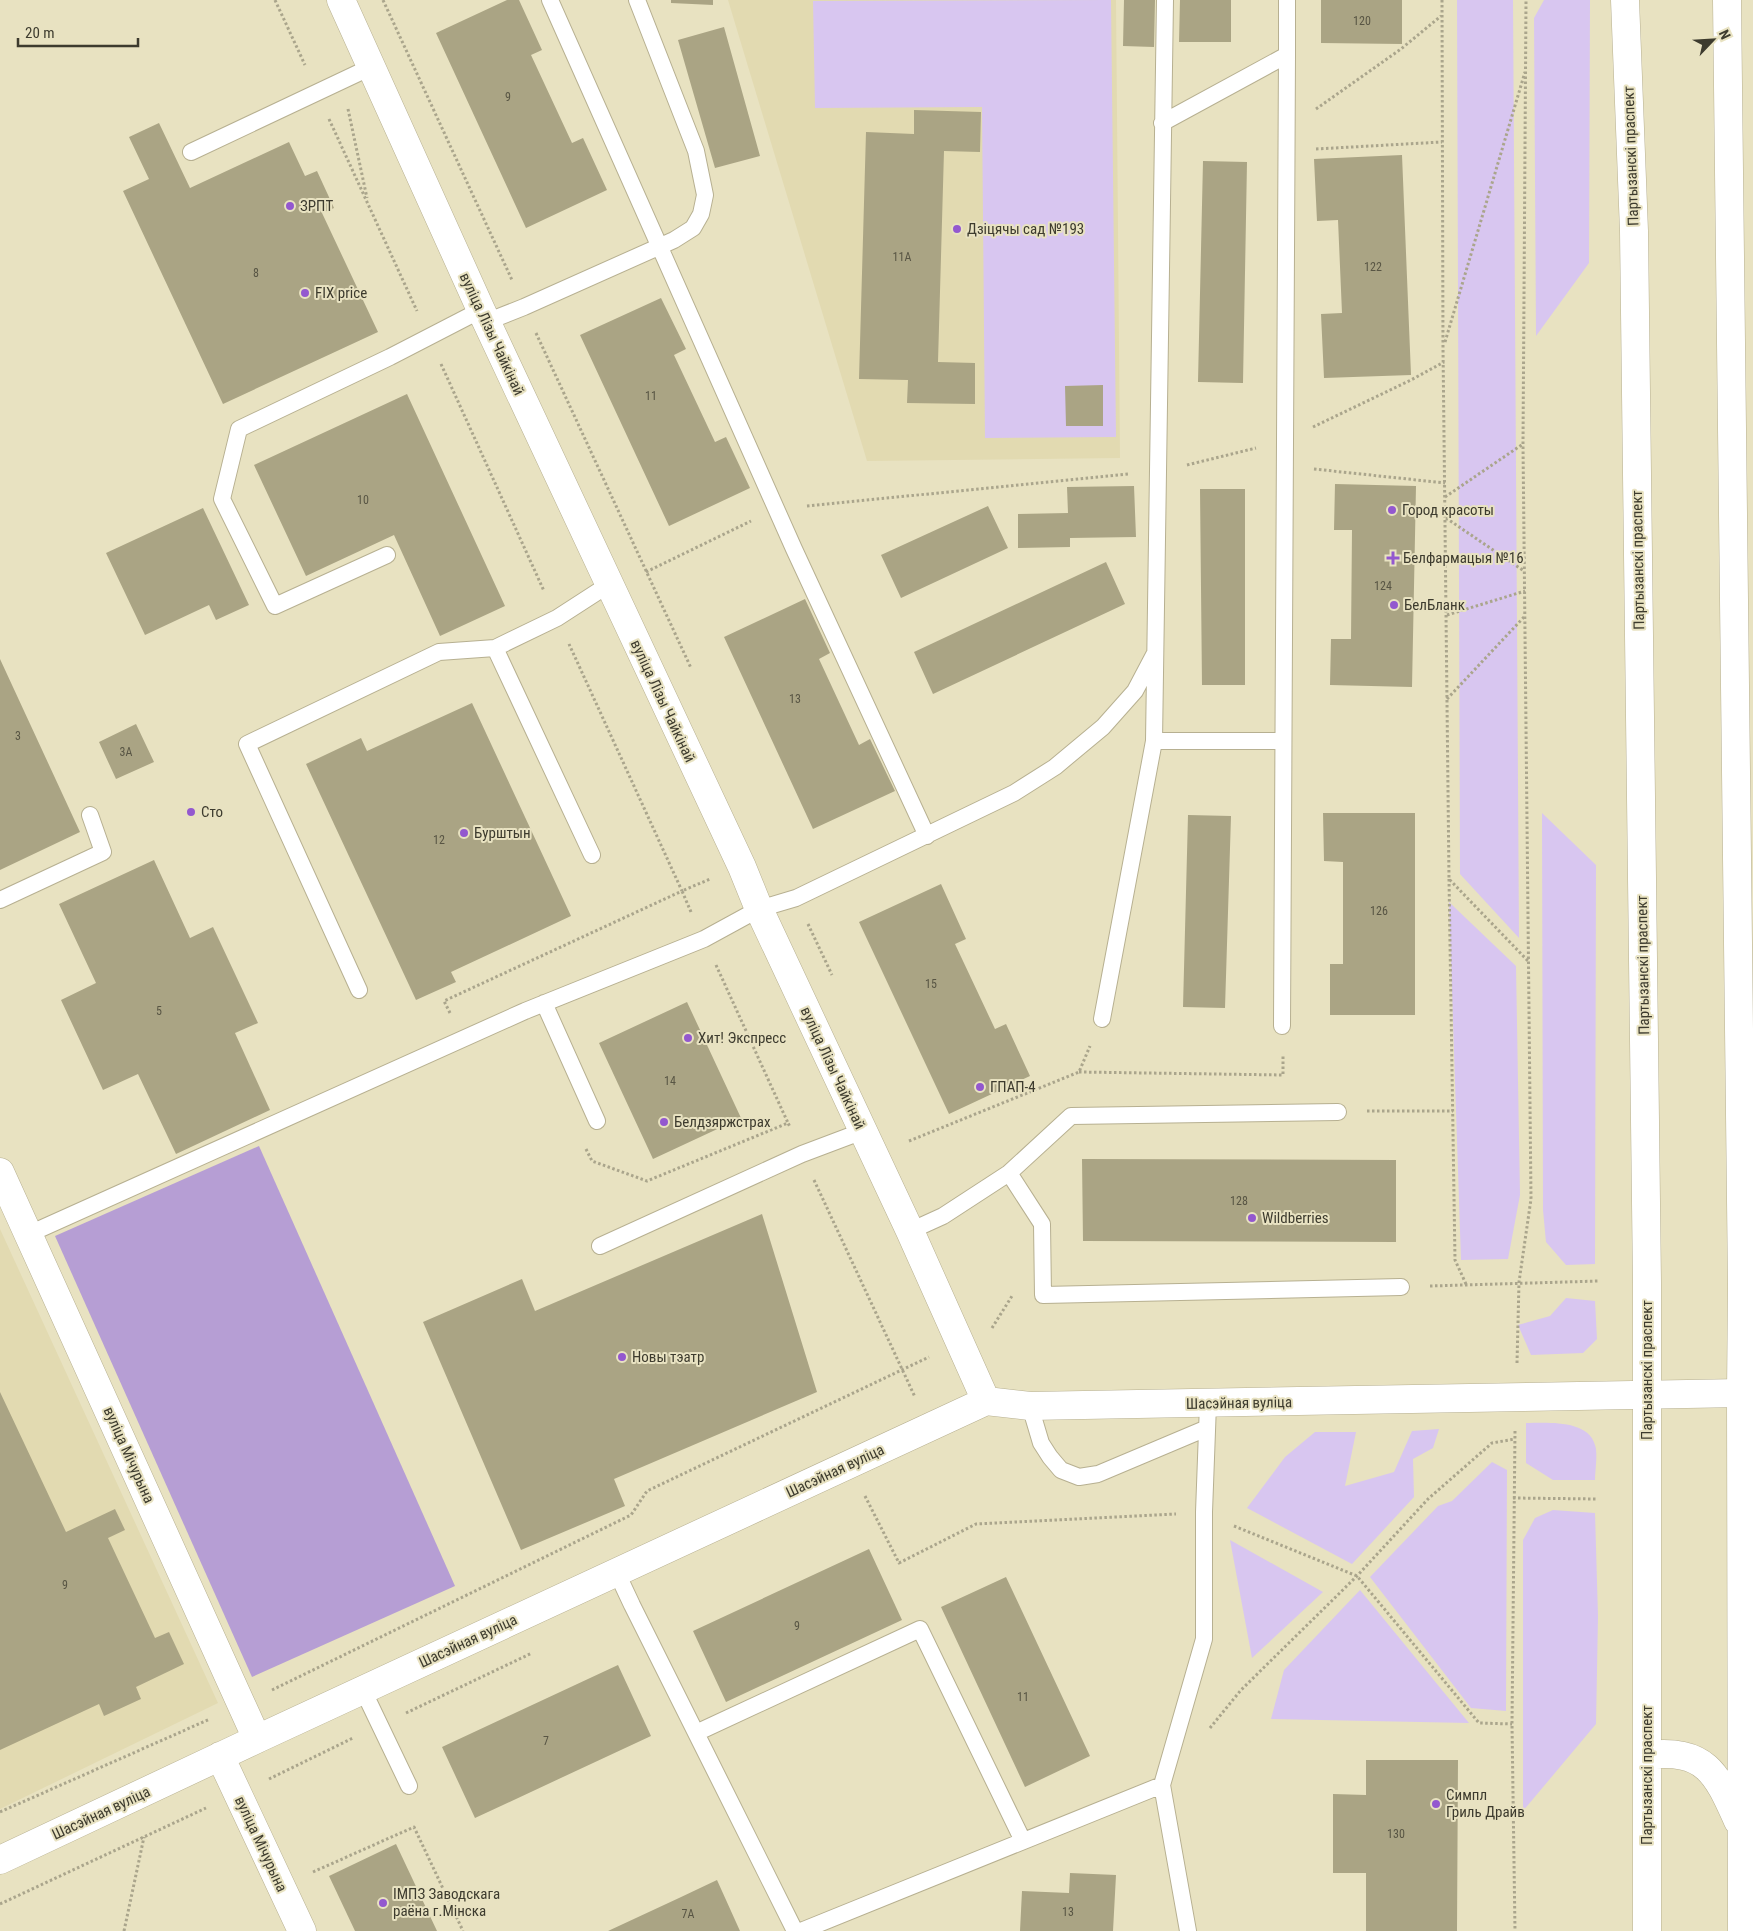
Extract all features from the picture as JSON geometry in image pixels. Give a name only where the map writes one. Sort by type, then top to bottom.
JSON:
[{"type":"street","name":"вуліца Лізы Чайкінай","points":[[341,0],[483,316],[742,867],[758,909],[910,1231],[986,1401]]},
{"type":"street","points":[[1711,0],[1728,12],[1742,1286],[1742,1931]]},
{"type":"street","name":"Партызанскі праспект","points":[[1630,4],[1648,1394],[1647,1931]]},
{"type":"street","name":"вуліца Мічурына","points":[[0,1172],[242,1704],[256,1739]]},
{"type":"street","name":"Шасэйная вуліца","points":[[0,1860],[256,1739],[986,1401],[1030,1406],[1207,1416],[1648,1394],[1741,1393]]},
{"type":"street","points":[[1647,1755],[1666,1753],[1681,1756],[1709,1768],[1721,1784],[1742,1832]]},
{"type":"street","name":"вуліца Мічурына","points":[[220,1756],[302,1931]]},
{"type":"lane","points":[[550,0],[776,509],[927,836]]},
{"type":"lane","points":[[387,555],[275,606],[222,499],[239,429],[390,357],[428,336],[483,316],[524,307],[659,246],[693,228],[701,214],[705,195],[696,151],[637,0]]},
{"type":"lane","points":[[1102,1019],[1154,741],[1165,0]]},
{"type":"lane","points":[[1282,1026],[1287,0]]},
{"type":"lane","points":[[1162,123],[1287,55]]},
{"type":"lane","points":[[191,152],[371,67]]},
{"type":"lane","points":[[359,990],[247,744],[439,652],[495,648],[557,618],[608,585]]},
{"type":"lane","points":[[495,648],[592,855]]},
{"type":"lane","points":[[29,1234],[544,1003],[704,939],[758,909],[796,898],[1014,793],[1055,767],[1103,727],[1135,691],[1154,655]]},
{"type":"lane","points":[[1154,741],[1283,742]]},
{"type":"lane","points":[[0,900],[103,852],[90,815]]},
{"type":"lane","points":[[544,1003],[597,1121]]},
{"type":"lane","points":[[910,1231],[943,1216],[1009,1173],[1071,1116],[1338,1112]]},
{"type":"lane","points":[[600,1246],[802,1154],[862,1131]]},
{"type":"lane","points":[[1009,1173],[1042,1224],[1043,1295],[1401,1287]]},
{"type":"lane","points":[[1030,1406],[1041,1443],[1050,1457],[1061,1470],[1079,1477],[1098,1474],[1207,1416],[1204,1512],[1204,1639],[1162,1785],[1188,1931]]},
{"type":"lane","points":[[617,1572],[632,1606],[795,1931]]},
{"type":"lane","points":[[696,1734],[920,1629],[1023,1841]]},
{"type":"lane","points":[[363,1690],[409,1786]]},
{"type":"lane","points":[[801,1931],[1162,1785]]},
{"type":"path","points":[[0,1812],[242,1704],[631,1515],[646,1491],[903,1369],[802,1154],[275,0]]},
{"type":"path","points":[[1442,0],[1443,347],[1455,1260],[1466,1284]]},
{"type":"path","points":[[1517,1364],[1519,1282],[1531,1199],[1530,962],[1523,444],[1526,0]]},
{"type":"path","points":[[1286,129],[1401,49],[1442,15]]},
{"type":"path","points":[[1443,347],[1526,67]]},
{"type":"path","points":[[1286,151],[1442,142]]},
{"type":"path","points":[[646,572],[776,509],[1159,471],[1285,441],[1444,362]]},
{"type":"path","points":[[1445,498],[1523,444]]},
{"type":"path","points":[[1285,466],[1445,483]]},
{"type":"path","points":[[1446,518],[1525,572]]},
{"type":"path","points":[[1447,615],[1525,591]]},
{"type":"path","points":[[1447,699],[1525,615]]},
{"type":"path","points":[[462,1039],[444,1002],[682,891],[742,867]]},
{"type":"path","points":[[1449,879],[1530,962]]},
{"type":"path","points":[[1079,1072],[1102,1019]]},
{"type":"path","points":[[909,1141],[1079,1072],[1283,1075],[1282,1026]]},
{"type":"path","points":[[1338,1112],[1453,1111]]},
{"type":"path","points":[[584,1144],[592,1161],[647,1181],[788,1123]]},
{"type":"path","points":[[1401,1287],[1599,1281]]},
{"type":"path","points":[[1515,1423],[1512,1724],[1515,1931]]},
{"type":"path","points":[[1205,1734],[1241,1690],[1357,1576],[1428,1499],[1492,1443],[1515,1439]]},
{"type":"path","points":[[873,1492],[864,1496],[899,1563],[976,1524],[1204,1512],[1233,1526],[1357,1576],[1479,1723],[1512,1724]]},
{"type":"path","points":[[1513,1498],[1598,1499]]},
{"type":"path","points":[[0,1904],[533,1653]]},
{"type":"path","points":[[305,1875],[414,1827],[462,1931]]},
{"type":"path","points":[[124,1931],[144,1837]]},
{"type":"shaded area","name":"Дзіцячы сад №193","points":[[728,0],[1116,0],[1120,458],[867,461]]},
{"type":"shaded area","points":[[1111,0],[1116,437],[985,438],[982,107],[815,108],[813,1]]},
{"type":"shaded area","points":[[1457,0],[1513,0],[1519,938],[1460,874]]},
{"type":"shaded area","points":[[1544,0],[1590,0],[1589,263],[1536,336],[1534,18]]},
{"type":"shaded area","points":[[1542,813],[1596,865],[1595,1264],[1566,1265],[1546,1242],[1543,1210]]},
{"type":"shaded area","points":[[1449,902],[1516,966],[1520,1195],[1508,1259],[1461,1260]]},
{"type":"shaded area","points":[[259,1146],[455,1586],[252,1677],[55,1236]]},
{"type":"shaded area","points":[[0,1229],[218,1703],[0,1809]]},
{"type":"shaded area","points":[[1566,1298],[1595,1301],[1597,1339],[1583,1353],[1531,1355],[1518,1325],[1550,1316]]},
{"type":"shaded area","points":[[1526,1423],[1565,1424],[1584,1431],[1591,1437],[1596,1448],[1595,1480],[1553,1480],[1526,1463]]},
{"type":"shaded area","points":[[1439,1429],[1433,1448],[1413,1459],[1414,1497],[1352,1564],[1247,1508],[1285,1457],[1315,1432],[1356,1432],[1345,1486],[1394,1472],[1412,1431]]},
{"type":"shaded area","points":[[1492,1462],[1507,1470],[1506,1711],[1471,1708],[1370,1577],[1438,1506],[1452,1501]]},
{"type":"shaded area","points":[[1553,1510],[1595,1513],[1598,1616],[1596,1724],[1523,1811],[1523,1540],[1535,1518]]},
{"type":"shaded area","points":[[1230,1540],[1323,1592],[1252,1658]]},
{"type":"shaded area","points":[[1360,1590],[1469,1723],[1271,1719],[1284,1670]]},
{"type":"building","points":[[507,0],[519,0],[542,50],[531,55],[572,143],[583,138],[607,190],[526,228],[436,33]]},
{"type":"building","points":[[671,0],[713,0],[713,5],[671,3]]},
{"type":"building","points":[[1124,0],[1155,0],[1154,47],[1123,46]]},
{"type":"building","points":[[1180,0],[1231,0],[1231,42],[1179,42]]},
{"type":"building","points":[[1321,0],[1402,0],[1402,44],[1321,43]]},
{"type":"building","points":[[724,27],[760,156],[715,168],[678,40]]},
{"type":"building","points":[[914,110],[981,112],[980,152],[944,151],[938,362],[975,363],[975,404],[907,403],[908,380],[859,379],[866,132],[914,134]]},
{"type":"building","points":[[159,123],[190,188],[289,142],[305,176],[317,171],[334,208],[322,213],[378,332],[223,404],[123,191],[149,179],[129,137]]},
{"type":"building","points":[[1402,155],[1411,375],[1324,378],[1321,314],[1342,313],[1338,220],[1317,221],[1314,159]]},
{"type":"building","points":[[1203,161],[1247,162],[1243,383],[1198,382]]},
{"type":"building","points":[[661,298],[686,349],[674,355],[715,442],[726,437],[750,488],[669,526],[580,335]]},
{"type":"building","points":[[1103,385],[1103,426],[1066,426],[1065,386]]},
{"type":"building","points":[[407,394],[505,606],[440,636],[394,535],[306,576],[254,465]]},
{"type":"building","points":[[1335,484],[1416,486],[1412,687],[1330,685],[1331,639],[1351,639],[1352,530],[1334,530]]},
{"type":"building","points":[[1134,486],[1136,537],[1070,538],[1070,547],[1018,548],[1018,514],[1068,513],[1067,487]]},
{"type":"building","points":[[1200,489],[1245,489],[1245,685],[1202,685]]},
{"type":"building","points":[[988,506],[1008,548],[901,598],[881,555]]},
{"type":"building","points":[[203,508],[249,605],[216,620],[209,605],[145,635],[106,553]]},
{"type":"building","points":[[1106,562],[1125,604],[933,694],[914,652]]},
{"type":"building","points":[[805,599],[830,653],[819,659],[859,745],[870,739],[895,791],[813,829],[724,637]]},
{"type":"building","points":[[0,659],[80,832],[0,870]]},
{"type":"building","points":[[472,703],[571,916],[451,972],[456,982],[416,1000],[306,764],[361,738],[367,751]]},
{"type":"building","points":[[136,724],[154,762],[116,779],[99,742]]},
{"type":"building","points":[[1323,813],[1415,813],[1415,1015],[1330,1015],[1330,964],[1343,964],[1343,862],[1324,861]]},
{"type":"building","points":[[1188,815],[1231,816],[1225,1008],[1183,1007]]},
{"type":"building","points":[[154,860],[190,938],[213,927],[258,1023],[235,1033],[270,1110],[176,1154],[138,1074],[103,1090],[61,1000],[96,983],[59,904]]},
{"type":"building","points":[[941,884],[966,939],[955,944],[995,1029],[1006,1024],[1030,1076],[949,1114],[859,922]]},
{"type":"building","points":[[687,1002],[741,1118],[653,1159],[599,1043]]},
{"type":"building","points":[[1082,1159],[1396,1160],[1396,1242],[1083,1241]]},
{"type":"building","name":"Новы тэатр","points":[[762,1214],[817,1392],[614,1479],[625,1506],[521,1550],[423,1322],[522,1279],[535,1311]]},
{"type":"building","points":[[0,1392],[66,1532],[115,1509],[125,1530],[108,1538],[155,1638],[169,1632],[184,1664],[136,1687],[141,1699],[104,1716],[99,1704],[0,1750]]},
{"type":"building","points":[[869,1549],[902,1620],[726,1702],[693,1631]]},
{"type":"building","points":[[1006,1577],[1090,1756],[1025,1787],[941,1607]]},
{"type":"building","points":[[618,1665],[651,1736],[475,1818],[442,1747]]},
{"type":"building","points":[[1366,1760],[1458,1760],[1457,1931],[1366,1931],[1366,1873],[1333,1873],[1333,1794],[1366,1795]]},
{"type":"building","name":"ІМПЗ Заводскага раёна г.Мінска","points":[[396,1844],[437,1931],[355,1931],[329,1876]]},
{"type":"building","points":[[1070,1873],[1116,1875],[1113,1931],[1020,1931],[1022,1891],[1069,1893]]},
{"type":"building","points":[[717,1880],[740,1931],[608,1931],[679,1898]]},
{"type":"place","name":"ЗРПТ","points":[[290,206]]},
{"type":"place","name":"Дзіцячы сад №193","points":[[957,229]]},
{"type":"place","name":"FIX price","points":[[305,293]]},
{"type":"place","name":"Город красоты","points":[[1392,510]]},
{"type":"place","name":"Белфармацыя №16","points":[[1393,558]]},
{"type":"place","name":"БелБланк","points":[[1394,605]]},
{"type":"place","name":"Сто","points":[[191,812]]},
{"type":"place","name":"Бурштын","points":[[464,833]]},
{"type":"place","name":"Хит! Экспресс","points":[[688,1038]]},
{"type":"place","name":"ГПАП-4","points":[[980,1087]]},
{"type":"place","name":"Белдзяржстрах","points":[[664,1122]]},
{"type":"place","name":"Wildberries","points":[[1252,1218]]},
{"type":"place","name":"Новы тэатр","points":[[622,1357]]},
{"type":"place","name":"Симпл Гриль Драйв","points":[[1436,1804]]},
{"type":"place","name":"ІМПЗ Заводскага раёна г.Мінска","points":[[383,1903]]}]
